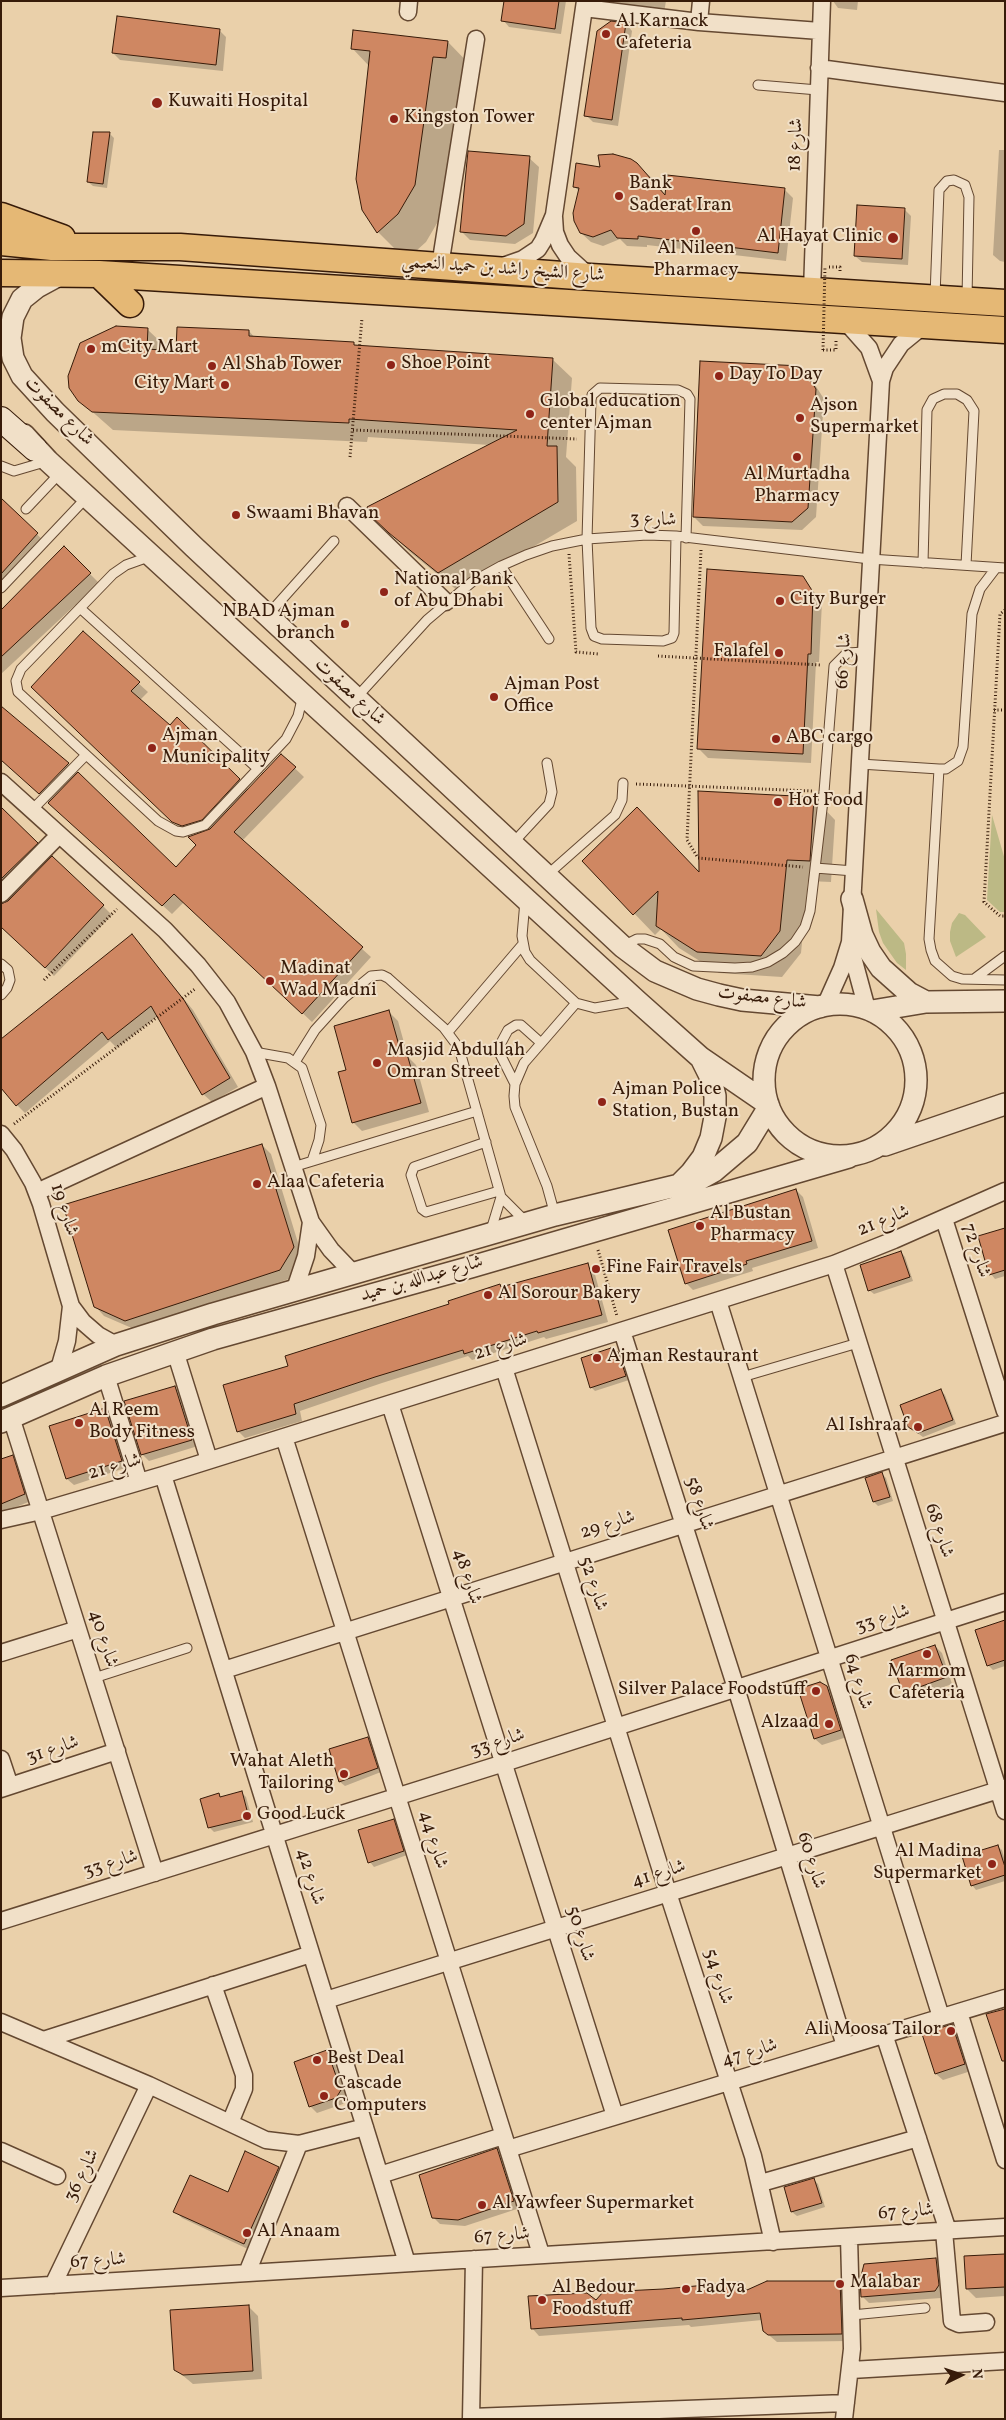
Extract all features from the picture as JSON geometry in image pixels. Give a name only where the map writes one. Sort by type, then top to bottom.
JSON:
[{"type":"main road","points":[[1,216],[63,238],[95,246]]},
{"type":"main road","name":"شارع الشيخ راشد بن حميد النعيمي","points":[[1,242],[52,247],[180,247],[590,277],[1005,303]]},
{"type":"main road","name":"شارع الشيخ راشد بن حميد النعيمي","points":[[1,273],[100,274],[846,322],[1005,330]]},
{"type":"main road","points":[[100,274],[130,304]]},
{"type":"main road","points":[[1,419],[48,461]]},
{"type":"street","points":[[699,22],[701,1]]},
{"type":"street","name":"شارع 18","points":[[812,291],[822,1]]},
{"type":"street","points":[[590,277],[568,257],[560,245],[555,232],[554,215],[585,5],[699,22],[820,31]]},
{"type":"street","points":[[440,266],[476,39]]},
{"type":"street","points":[[819,68],[1005,93]]},
{"type":"street","points":[[492,270],[523,259],[538,249],[554,215]]},
{"type":"street","name":"شارع مصفوت","points":[[61,274],[37,287],[22,299],[13,317],[10,338],[13,358],[22,376],[55,412],[242,594],[622,947],[655,971],[697,989],[742,1000],[823,1006]]},
{"type":"street","name":"شارع 66","points":[[846,322],[869,348],[881,381]]},
{"type":"street","name":"شارع 66","points":[[823,1006],[842,968],[850,942],[881,381],[885,368],[901,344],[923,326]]},
{"type":"street","name":"شارع مصفوت","points":[[1,408],[48,461],[637,1001],[701,1058],[768,1105]]},
{"type":"street","points":[[347,506],[446,602]]},
{"type":"street","points":[[190,591],[191,583],[194,579],[203,577],[242,594]]},
{"type":"street","points":[[1,782],[164,930],[210,978],[240,1022],[254,1052],[311,1222],[331,1250],[353,1272]]},
{"type":"street","points":[[1,894],[59,834]]},
{"type":"street","points":[[852,899],[862,935],[870,952],[881,968],[902,988],[926,1002]]},
{"type":"street","name":"شارع 66","points":[[850,942],[869,1010]]},
{"type":"street","points":[[869,1010],[926,1002],[1005,1001]]},
{"type":"street","points":[[873,1150],[892,1138],[905,1121],[914,1101],[916,1080],[913,1058],[904,1039],[890,1022],[869,1010],[839,1004],[823,1006],[802,1014],[786,1027],[773,1044],[766,1063],[764,1084],[768,1105],[781,1129],[800,1146],[824,1155],[849,1156],[873,1150],[1002,1107]]},
{"type":"street","points":[[676,1187],[691,1173],[703,1157],[711,1138],[716,1117],[710,1076],[701,1058]]},
{"type":"street","points":[[36,1192],[266,1086]]},
{"type":"street","name":"شارع عبدالله بن حميد","points":[[1,1396],[116,1345],[295,1289],[555,1215],[676,1187],[714,1171],[731,1158],[746,1143],[768,1105]]},
{"type":"street","name":"شارع 19","points":[[1,1134],[23,1164],[36,1192],[71,1306],[67,1341],[59,1369]]},
{"type":"street","name":"شارع عبدالله بن حميد","points":[[6,1420],[106,1376],[175,1351],[849,1156]]},
{"type":"street","name":"شارع 21","points":[[1,1520],[41,1511],[163,1475],[834,1264],[1005,1191]]},
{"type":"street","name":"شارع 72","points":[[944,1218],[1005,1410]]},
{"type":"street","points":[[295,1289],[306,1256],[311,1222]]},
{"type":"street","name":"شارع 68","points":[[834,1264],[945,1621],[1002,1789],[1005,1811]]},
{"type":"street","name":"شارع 64","points":[[718,1301],[941,2017]]},
{"type":"street","name":"شارع 19","points":[[71,1306],[93,1331],[116,1345]]},
{"type":"street","name":"شارع 58","points":[[622,1331],[736,1688]]},
{"type":"street","points":[[175,1351],[209,1460]]},
{"type":"street","name":"شارع 52","points":[[504,1368],[616,1727]]},
{"type":"street","points":[[106,1376],[139,1482]]},
{"type":"street","name":"شارع 48","points":[[390,1404],[504,1763]]},
{"type":"street","name":"شارع 40","points":[[6,1420],[41,1511],[155,1873]]},
{"type":"street","name":"شارع 29","points":[[224,1670],[683,1523],[1005,1423]]},
{"type":"street","name":"شارع 44","points":[[284,1437],[541,2254]]},
{"type":"street","name":"شارع 42","points":[[163,1475],[407,2263]]},
{"type":"street","name":"شارع 33","points":[[1,1920],[397,1797],[1005,1602]]},
{"type":"street","points":[[1,1652],[78,1629]]},
{"type":"street","name":"شارع 60","points":[[736,1688],[845,2046]]},
{"type":"street","name":"شارع 54","points":[[616,1727],[730,2081],[761,2183],[773,2242]]},
{"type":"street","name":"شارع 31","points":[[6,1788],[117,1751]]},
{"type":"street","points":[[1,1759],[6,1788]]},
{"type":"street","name":"شارع 50","points":[[504,1763],[615,2116]]},
{"type":"street","name":"شارع 41","points":[[326,2000],[1002,1789]]},
{"type":"street","points":[[43,2040],[311,1954]]},
{"type":"street","points":[[213,1985],[244,2075],[244,2089],[230,2123]]},
{"type":"street","name":"شارع 47","points":[[380,2175],[505,2142],[615,2116],[1005,1998]]},
{"type":"street","points":[[959,2012],[1005,2160]]},
{"type":"street","points":[[1,2022],[149,2085],[266,2140],[282,2144],[299,2144],[365,2127]]},
{"type":"street","points":[[884,2034],[946,2231],[952,2320],[959,2324],[986,2322]]},
{"type":"street","name":"شارع 36","points":[[53,2285],[149,2085]]},
{"type":"street","points":[[761,2183],[918,2138]]},
{"type":"street","points":[[247,2273],[299,2144]]},
{"type":"street","points":[[1,2151],[57,2176]]},
{"type":"street","name":"شارع 67","points":[[1,2288],[1005,2227]]},
{"type":"street","points":[[474,2259],[471,2418],[845,2411],[851,2370],[852,2315],[849,2237]]},
{"type":"street","points":[[851,2370],[1005,2362]]},
{"type":"lane","points":[[758,85],[818,90]]},
{"type":"lane","points":[[935,299],[939,190],[947,181],[954,180],[965,185],[969,197],[967,301]]},
{"type":"lane","points":[[600,388],[678,390],[688,394],[691,404],[681,537],[674,634],[672,638],[663,641],[602,639],[594,636],[591,628],[587,539],[591,400],[592,395],[600,388]]},
{"type":"lane","points":[[923,563],[927,410],[933,400],[944,394],[956,394],[967,400],[974,411],[966,566]]},
{"type":"lane","points":[[1,466],[14,471],[48,461]]},
{"type":"lane","points":[[26,509],[48,461]]},
{"type":"lane","points":[[1,588],[87,497]]},
{"type":"lane","name":"شارع 3","points":[[355,698],[446,602],[472,582],[501,566],[552,546],[587,539],[647,535],[681,537],[870,559],[1000,568]]},
{"type":"lane","points":[[267,616],[334,541]]},
{"type":"lane","points":[[151,556],[126,565],[113,574],[21,669],[16,681],[18,692],[158,821],[176,831],[183,832],[205,825],[286,739],[298,716],[303,695]]},
{"type":"lane","points":[[501,566],[549,640]]},
{"type":"lane","points":[[860,764],[939,769],[953,766],[962,754],[972,614],[980,589],[1000,568]]},
{"type":"lane","points":[[80,608],[258,769]]},
{"type":"lane","points":[[622,947],[637,939],[653,941],[683,962],[703,968],[752,967],[768,962],[783,953],[795,942],[805,927],[810,912],[824,792],[834,666],[847,653],[866,652]]},
{"type":"lane","points":[[32,810],[86,755]]},
{"type":"lane","points":[[512,844],[549,804],[552,792],[547,763]]},
{"type":"lane","points":[[939,769],[929,939],[931,950],[939,965],[952,976],[1005,980]]},
{"type":"lane","points":[[546,876],[615,815],[622,800],[623,784]]},
{"type":"lane","points":[[815,868],[854,871]]},
{"type":"lane","points":[[525,898],[523,944],[530,960],[576,1003],[595,1008],[637,1001]]},
{"type":"lane","points":[[448,1032],[523,944]]},
{"type":"lane","points":[[974,979],[1005,956]]},
{"type":"lane","points":[[1,964],[8,970],[10,980],[7,988],[1,995]]},
{"type":"lane","points":[[295,1062],[315,1030],[329,1013],[371,976],[376,975],[388,978],[448,1032],[462,1056],[500,1194],[528,1223]]},
{"type":"lane","points":[[555,1215],[547,1186],[515,1107],[515,1084],[524,1063],[540,1042],[576,1003]]},
{"type":"lane","points":[[515,1084],[500,1054],[501,1043],[508,1030],[511,1027],[521,1025],[540,1042]]},
{"type":"lane","points":[[254,1052],[282,1056],[295,1062],[302,1068],[321,1125],[319,1140],[312,1161]]},
{"type":"lane","points":[[293,1167],[477,1111]]},
{"type":"lane","points":[[486,1142],[414,1167],[410,1175],[422,1208],[426,1212],[500,1194]]},
{"type":"lane","points":[[489,1234],[500,1194]]},
{"type":"lane","points":[[742,1377],[858,1344]]},
{"type":"lane","points":[[94,1678],[187,1648]]},
{"type":"lane","points":[[852,2315],[925,2308]]},
{"type":"path","points":[[836,350],[823,350],[825,266],[840,267]]},
{"type":"path","points":[[350,457],[362,318]]},
{"type":"path","points":[[353,430],[590,440]]},
{"type":"path","points":[[702,540],[687,840],[698,858],[815,868]]},
{"type":"path","points":[[1005,610],[1000,614],[984,902],[1000,916],[1005,916]]},
{"type":"path","points":[[994,710],[1005,710]]},
{"type":"path","points":[[623,784],[691,785],[824,792]]},
{"type":"path","points":[[44,980],[128,898]]},
{"type":"path","points":[[1,1134],[210,978]]},
{"type":"path","points":[[592,1231],[622,1331]]},
{"type":"shaded area","points":[[992,815],[1005,860],[1005,912],[1000,912],[987,900]]},
{"type":"shaded area","points":[[876,909],[904,943],[906,970],[897,963],[883,943],[879,932]]},
{"type":"shaded area","points":[[959,913],[965,915],[986,937],[956,957],[950,941],[950,932],[952,923]]},
{"type":"building","points":[[504,1],[559,1],[555,29],[501,21]]},
{"type":"building","points":[[117,16],[220,29],[216,65],[112,53]]},
{"type":"building","points":[[611,21],[626,23],[612,120],[584,116],[597,31]]},
{"type":"building","name":"Kingston Tower","points":[[353,30],[448,41],[446,58],[433,57],[415,185],[398,214],[377,233],[362,210],[356,179],[370,51],[351,49]]},
{"type":"building","points":[[93,132],[110,132],[103,184],[87,182]]},
{"type":"building","points":[[468,151],[530,156],[524,224],[506,236],[460,232]]},
{"type":"building","points":[[613,154],[631,159],[637,163],[665,195],[667,175],[785,188],[778,253],[638,236],[638,239],[617,238],[611,230],[593,237],[580,233],[574,221],[573,213],[579,188],[573,187],[576,163],[600,167],[598,155]]},
{"type":"building","points":[[857,205],[905,208],[902,259],[854,256]]},
{"type":"building","points":[[116,326],[148,328],[147,349],[176,351],[177,327],[249,330],[249,336],[354,342],[354,345],[553,358],[547,446],[557,446],[558,502],[438,573],[389,533],[371,516],[367,507],[517,430],[349,419],[349,423],[92,412],[78,401],[69,388],[68,376],[80,343]]},
{"type":"building","points":[[700,361],[801,366],[816,389],[808,508],[792,522],[693,517]]},
{"type":"building","points":[[1,498],[38,533],[1,574]]},
{"type":"building","points":[[64,546],[91,573],[1,657],[1,610]]},
{"type":"building","points":[[707,569],[803,576],[813,592],[811,654],[808,654],[803,754],[697,749]]},
{"type":"building","name":"Ajman Municipality","points":[[83,631],[140,682],[131,691],[170,725],[177,717],[240,779],[202,820],[182,826],[172,822],[31,687]]},
{"type":"building","points":[[1,706],[69,763],[39,794],[1,760]]},
{"type":"building","points":[[281,754],[296,767],[234,832],[363,947],[302,1014],[174,894],[162,906],[48,803],[78,772],[176,867],[196,845],[188,837],[210,829]]},
{"type":"building","points":[[698,791],[814,797],[810,861],[787,860],[780,931],[761,956],[697,952],[656,926],[658,891],[633,915],[582,861],[637,807],[699,872]]},
{"type":"building","points":[[1,807],[38,843],[1,879]]},
{"type":"building","points":[[52,856],[104,905],[45,968],[1,927],[1,904],[8,901]]},
{"type":"building","points":[[132,934],[184,1000],[230,1078],[202,1095],[151,1006],[108,1040],[102,1032],[16,1106],[1,1088],[1,1039]]},
{"type":"building","name":"Masjid Abdullah Omran Street","points":[[389,1010],[402,1056],[407,1054],[421,1103],[352,1123],[338,1072],[346,1070],[334,1026]]},
{"type":"building","points":[[262,1144],[294,1247],[280,1270],[125,1321],[94,1307],[63,1205]]},
{"type":"building","points":[[796,1189],[812,1241],[746,1261],[747,1264],[685,1284],[668,1230]]},
{"type":"building","points":[[1005,1228],[1005,1270],[989,1275],[978,1236]]},
{"type":"building","points":[[901,1251],[910,1277],[868,1291],[860,1265]]},
{"type":"building","points":[[588,1263],[602,1315],[538,1333],[537,1331],[464,1354],[463,1350],[375,1377],[294,1404],[296,1414],[237,1432],[223,1385],[288,1366],[285,1356],[449,1304],[448,1301],[500,1284],[501,1287]]},
{"type":"building","points":[[611,1348],[618,1352],[626,1376],[590,1388],[581,1358]]},
{"type":"building","points":[[175,1386],[192,1440],[141,1455],[124,1401]]},
{"type":"building","points":[[941,1389],[953,1420],[918,1433],[908,1427],[900,1405]]},
{"type":"building","points":[[105,1408],[122,1461],[66,1479],[49,1426]]},
{"type":"building","points":[[13,1455],[25,1494],[1,1504],[1,1459]]},
{"type":"building","points":[[882,1472],[890,1497],[873,1502],[865,1478]]},
{"type":"building","points":[[1005,1620],[1005,1660],[987,1666],[975,1630]]},
{"type":"building","points":[[935,1645],[947,1677],[903,1693],[891,1660]]},
{"type":"building","points":[[820,1682],[827,1686],[841,1730],[814,1739],[798,1689]]},
{"type":"building","points":[[368,1737],[378,1768],[339,1782],[329,1749]]},
{"type":"building","points":[[242,1791],[249,1818],[208,1828],[200,1799],[219,1793],[220,1797]]},
{"type":"building","points":[[394,1819],[404,1851],[368,1863],[358,1830]]},
{"type":"building","points":[[998,1845],[1005,1867],[1005,1875],[971,1886],[962,1856]]},
{"type":"building","points":[[1005,2009],[1005,2061],[1002,2061],[986,2014]]},
{"type":"building","points":[[952,2024],[965,2064],[935,2074],[922,2034]]},
{"type":"building","points":[[327,2050],[341,2090],[336,2098],[309,2107],[294,2062]]},
{"type":"building","points":[[497,2148],[514,2201],[458,2220],[432,2218],[419,2175]]},
{"type":"building","points":[[245,2151],[279,2167],[244,2244],[173,2212],[190,2175],[228,2192]]},
{"type":"building","points":[[814,2178],[822,2203],[791,2212],[784,2187]]},
{"type":"building","points":[[1005,2254],[1005,2287],[966,2289],[964,2256]]},
{"type":"building","points":[[936,2258],[939,2285],[935,2291],[861,2297],[860,2280],[864,2264]]},
{"type":"building","points":[[767,2281],[840,2281],[842,2334],[768,2335],[763,2331],[760,2313],[682,2320],[682,2318],[531,2329],[528,2296],[587,2293],[596,2300],[603,2292],[739,2282],[747,2290]]},
{"type":"building","points":[[249,2305],[253,2371],[183,2375],[174,2370],[170,2310]]},
{"type":"place","name":"Al Karnack Cafeteria","points":[[606,34]]},
{"type":"place","name":"Kuwaiti Hospital","points":[[157,103]]},
{"type":"place","name":"Kingston Tower","points":[[394,119]]},
{"type":"place","name":"Bank Saderat Iran","points":[[619,196]]},
{"type":"place","name":"Al Nileen Pharmacy","points":[[696,231]]},
{"type":"place","name":"Al Hayat Clinic","points":[[893,238]]},
{"type":"place","name":"mCity Mart","points":[[91,349]]},
{"type":"place","name":"Shoe Point","points":[[391,365]]},
{"type":"place","name":"Al Shab Tower","points":[[212,366]]},
{"type":"place","name":"Day To Day","points":[[719,376]]},
{"type":"place","name":"City Mart","points":[[225,385]]},
{"type":"place","name":"Global education center Ajman","points":[[530,414]]},
{"type":"place","name":"Ajson Supermarket","points":[[800,418]]},
{"type":"place","name":"Al Murtadha Pharmacy","points":[[797,457]]},
{"type":"place","name":"Swaami Bhavan","points":[[236,515]]},
{"type":"place","name":"National Bank of Abu Dhabi","points":[[384,592]]},
{"type":"place","name":"City Burger","points":[[780,601]]},
{"type":"place","name":"NBAD Ajman branch","points":[[345,624]]},
{"type":"place","name":"Falafel","points":[[779,653]]},
{"type":"place","name":"Ajman Post Office","points":[[494,697]]},
{"type":"place","name":"ABC cargo","points":[[776,739]]},
{"type":"place","name":"Ajman Municipality","points":[[152,748]]},
{"type":"place","name":"Hot Food","points":[[778,802]]},
{"type":"place","name":"Madinat Wad Madni","points":[[270,981]]},
{"type":"place","name":"Masjid Abdullah Omran Street","points":[[377,1063]]},
{"type":"place","name":"Ajman Police Station, Bustan","points":[[602,1102]]},
{"type":"place","name":"Alaa Cafeteria","points":[[257,1184]]},
{"type":"place","name":"Al Bustan Pharmacy","points":[[700,1226]]},
{"type":"place","name":"Fine Fair Travels","points":[[596,1269]]},
{"type":"place","name":"Al Sorour Bakery","points":[[488,1295]]},
{"type":"place","name":"Ajman Restaurant","points":[[597,1358]]},
{"type":"place","name":"Al Reem Body Fitness","points":[[79,1423]]},
{"type":"place","name":"Al Ishraaf","points":[[918,1427]]},
{"type":"place","name":"Marmom Cafeteria","points":[[927,1654]]},
{"type":"place","name":"Silver Palace Foodstuff","points":[[816,1691]]},
{"type":"place","name":"Alzaad","points":[[829,1724]]},
{"type":"place","name":"Wahat Aleth Tailoring","points":[[344,1774]]},
{"type":"place","name":"Good Luck","points":[[247,1816]]},
{"type":"place","name":"Al Madina Supermarket","points":[[992,1864]]},
{"type":"place","name":"Ali Moosa Tailor","points":[[951,2031]]},
{"type":"place","name":"Best Deal","points":[[317,2060]]},
{"type":"place","name":"Cascade Computers","points":[[324,2096]]},
{"type":"place","name":"Al Yawfeer Supermarket","points":[[482,2205]]},
{"type":"place","name":"Al Anaam","points":[[247,2233]]},
{"type":"place","name":"Malabar","points":[[840,2284]]},
{"type":"place","name":"Fadya","points":[[686,2289]]},
{"type":"place","name":"Al Bedour Foodstuff","points":[[542,2300]]}]
